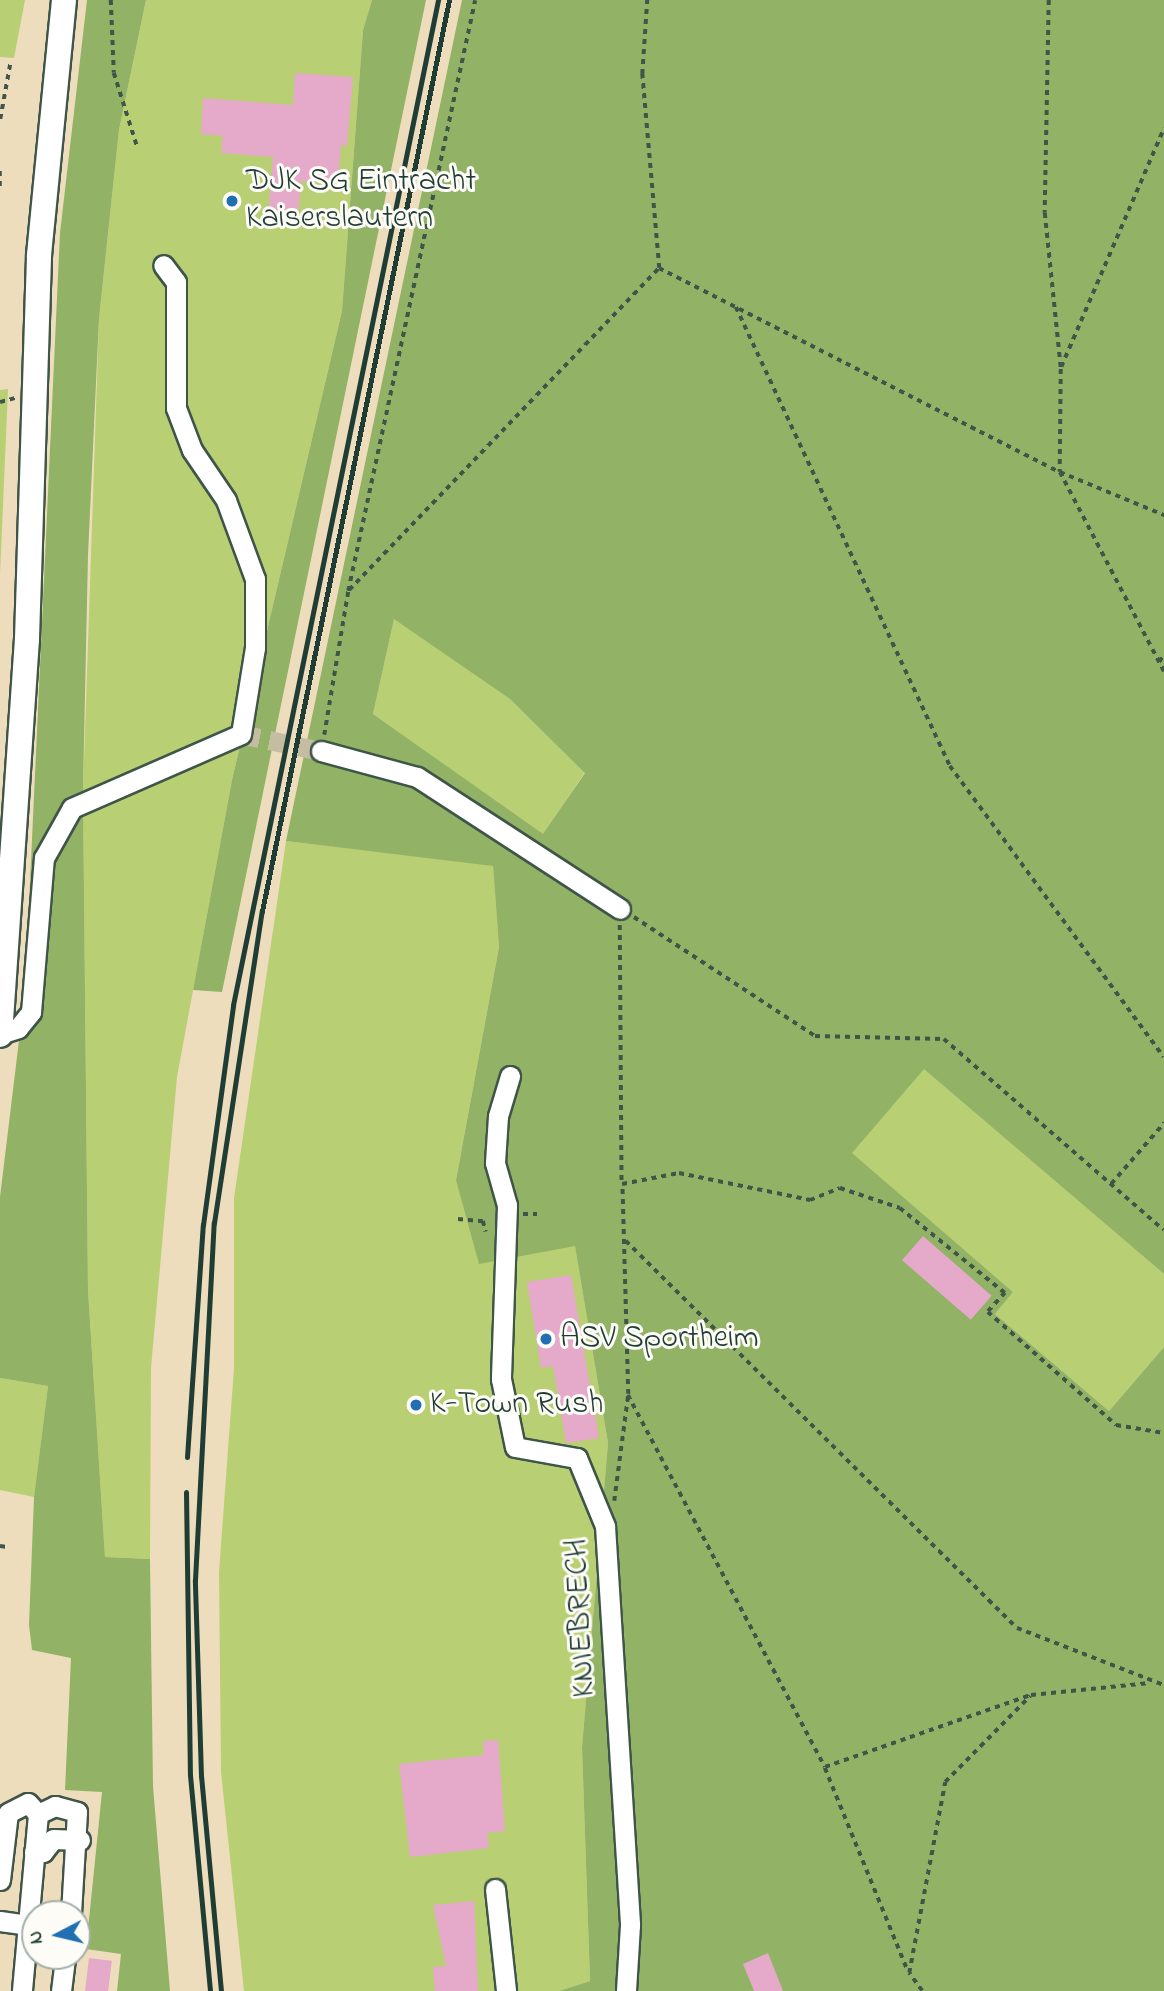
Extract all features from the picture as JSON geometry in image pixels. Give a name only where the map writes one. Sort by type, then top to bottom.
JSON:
[{"type":"main road","points":[[0,1035],[27,639],[40,255],[64,0]]},
{"type":"street","points":[[0,1035],[18,1028],[31,1012],[44,858],[72,807],[241,734],[255,648],[256,579],[230,509],[192,450],[176,408],[176,282],[163,265]]},
{"type":"street","points":[[321,751],[417,777],[620,909]]},
{"type":"street","points":[[510,1076],[498,1116],[495,1163],[507,1205],[502,1379],[515,1447],[577,1458],[605,1526]]},
{"type":"street","name":"KNIEBRECH","points":[[605,1526],[630,1925],[626,1991]]},
{"type":"street","points":[[0,1880],[12,1805],[28,1803],[38,1814],[33,1900]]},
{"type":"street","points":[[38,1814],[55,1806],[77,1812],[80,1840],[73,1900]]},
{"type":"street","points":[[34,1852],[43,1852],[53,1839],[80,1840]]},
{"type":"street","points":[[495,1889],[506,1991]]},
{"type":"street","points":[[0,1921],[21,1924]]},
{"type":"street","points":[[22,1991],[25,1970]]},
{"type":"street","points":[[61,1991],[63,1970]]},
{"type":"path","points":[[111,0],[114,73],[137,146]]},
{"type":"path","points":[[321,751],[348,591],[475,0]]},
{"type":"path","points":[[348,591],[659,268],[642,74],[647,0]]},
{"type":"path","points":[[1049,0],[1045,213],[1061,369],[1060,472],[1164,671]]},
{"type":"path","points":[[0,119],[10,64]]},
{"type":"path","points":[[0,86],[6,87]]},
{"type":"path","points":[[1061,369],[1164,128]]},
{"type":"path","points":[[0,171],[0,188]]},
{"type":"path","points":[[659,268],[1060,472],[1164,515]]},
{"type":"path","points":[[736,307],[950,766],[1164,1057]]},
{"type":"path","points":[[0,402],[22,397]]},
{"type":"path","points":[[1159,662],[1164,654]]},
{"type":"path","points":[[620,909],[723,970],[815,1036],[944,1039],[1164,1230]]},
{"type":"path","name":"KNIEBRECH","points":[[605,1526],[622,1482],[628,1394],[626,1241],[622,1184],[620,909]]},
{"type":"path","points":[[1111,1184],[1164,1123]]},
{"type":"path","points":[[622,1184],[679,1173],[810,1200],[840,1188],[900,1208],[1005,1293],[988,1312],[1116,1425],[1164,1433]]},
{"type":"path","points":[[626,1241],[1017,1628],[1149,1683]]},
{"type":"path","points":[[628,1394],[825,1767],[909,1973],[922,1991]]},
{"type":"path","points":[[0,1546],[7,1547]]},
{"type":"path","points":[[825,1767],[1031,1695],[1149,1683],[1164,1685]]},
{"type":"path","points":[[909,1973],[945,1782],[1031,1695]]},
{"type":"green space","points":[[0,0],[25,0],[14,58],[0,57]]},
{"type":"green space","points":[[87,0],[146,0],[119,130],[99,319],[88,555],[83,790],[88,1290],[105,1557],[150,1559],[153,1786],[170,1991],[117,1991],[121,1954],[91,1950],[91,1900],[102,1792],[65,1790],[71,1658],[32,1650],[29,1625],[34,1497],[48,1386],[0,1378],[0,1197],[25,991],[60,233]]},
{"type":"green space","points":[[146,0],[372,0],[363,30],[342,311],[232,780],[177,1077],[151,1368],[150,1559],[105,1557],[88,1290],[83,790],[99,319],[119,130]]},
{"type":"green space","points":[[372,0],[426,0],[222,992],[193,990],[232,780],[342,311],[363,30]]},
{"type":"green space","points":[[462,0],[1164,0],[1164,1274],[924,1069],[852,1153],[1013,1292],[995,1314],[1109,1411],[1164,1347],[1164,1991],[559,1991],[590,1981],[582,1747],[608,1443],[575,1246],[479,1264],[456,1180],[499,947],[493,866],[286,841]],"holes":[[[394,619],[510,699],[585,773],[543,834],[373,714]]]},
{"type":"green space","points":[[8,389],[0,575],[0,390]]},
{"type":"green space","points":[[394,618],[510,699],[585,772],[543,835],[373,714]]},
{"type":"green space","name":"K-Town Rush","points":[[286,841],[493,865],[499,947],[456,1180],[575,1245],[608,1443],[582,1747],[590,1981],[559,1991],[244,1991],[221,1772],[219,1572],[234,1368],[234,1198]]},
{"type":"green space","points":[[924,1068],[1164,1274],[1164,1347],[1109,1411],[995,1314],[1013,1292],[851,1153]]},
{"type":"green space","points":[[0,1378],[48,1386],[34,1497],[0,1490]]},
{"type":"building","points":[[295,73],[353,77],[347,146],[341,145],[338,184],[301,181],[298,216],[268,214],[273,157],[221,153],[223,136],[201,134],[203,98],[293,105]]},
{"type":"building","points":[[923,1236],[992,1296],[971,1320],[902,1260]]},
{"type":"building","points":[[571,1275],[599,1438],[566,1443],[553,1366],[541,1368],[527,1282]]},
{"type":"building","points":[[498,1740],[505,1831],[487,1833],[489,1848],[410,1857],[399,1764],[484,1755],[483,1741]]},
{"type":"building","points":[[474,1901],[478,1991],[435,1991],[433,1967],[446,1966],[433,1905]]},
{"type":"building","points":[[768,1953],[783,1991],[754,1991],[743,1964]]},
{"type":"building","points":[[91,1958],[112,1961],[108,1991],[85,1991],[88,1970],[91,1970]]},
{"type":"tunnel","points":[[241,734],[321,751]]},
{"type":"railway","points":[[187,1457],[203,1225],[233,1005],[438,0]]},
{"type":"railway","points":[[221,1991],[201,1776],[195,1580],[214,1223],[262,911],[449,0]]},
{"type":"railway","points":[[186,1492],[190,1775],[210,1991]]},
{"type":"place","name":"DJK SG Eintracht Kaiserslautern","points":[[232,201]]},
{"type":"place","name":"ASV Sportheim","points":[[546,1339]]},
{"type":"place","name":"K-Town Rush","points":[[416,1405]]}]
